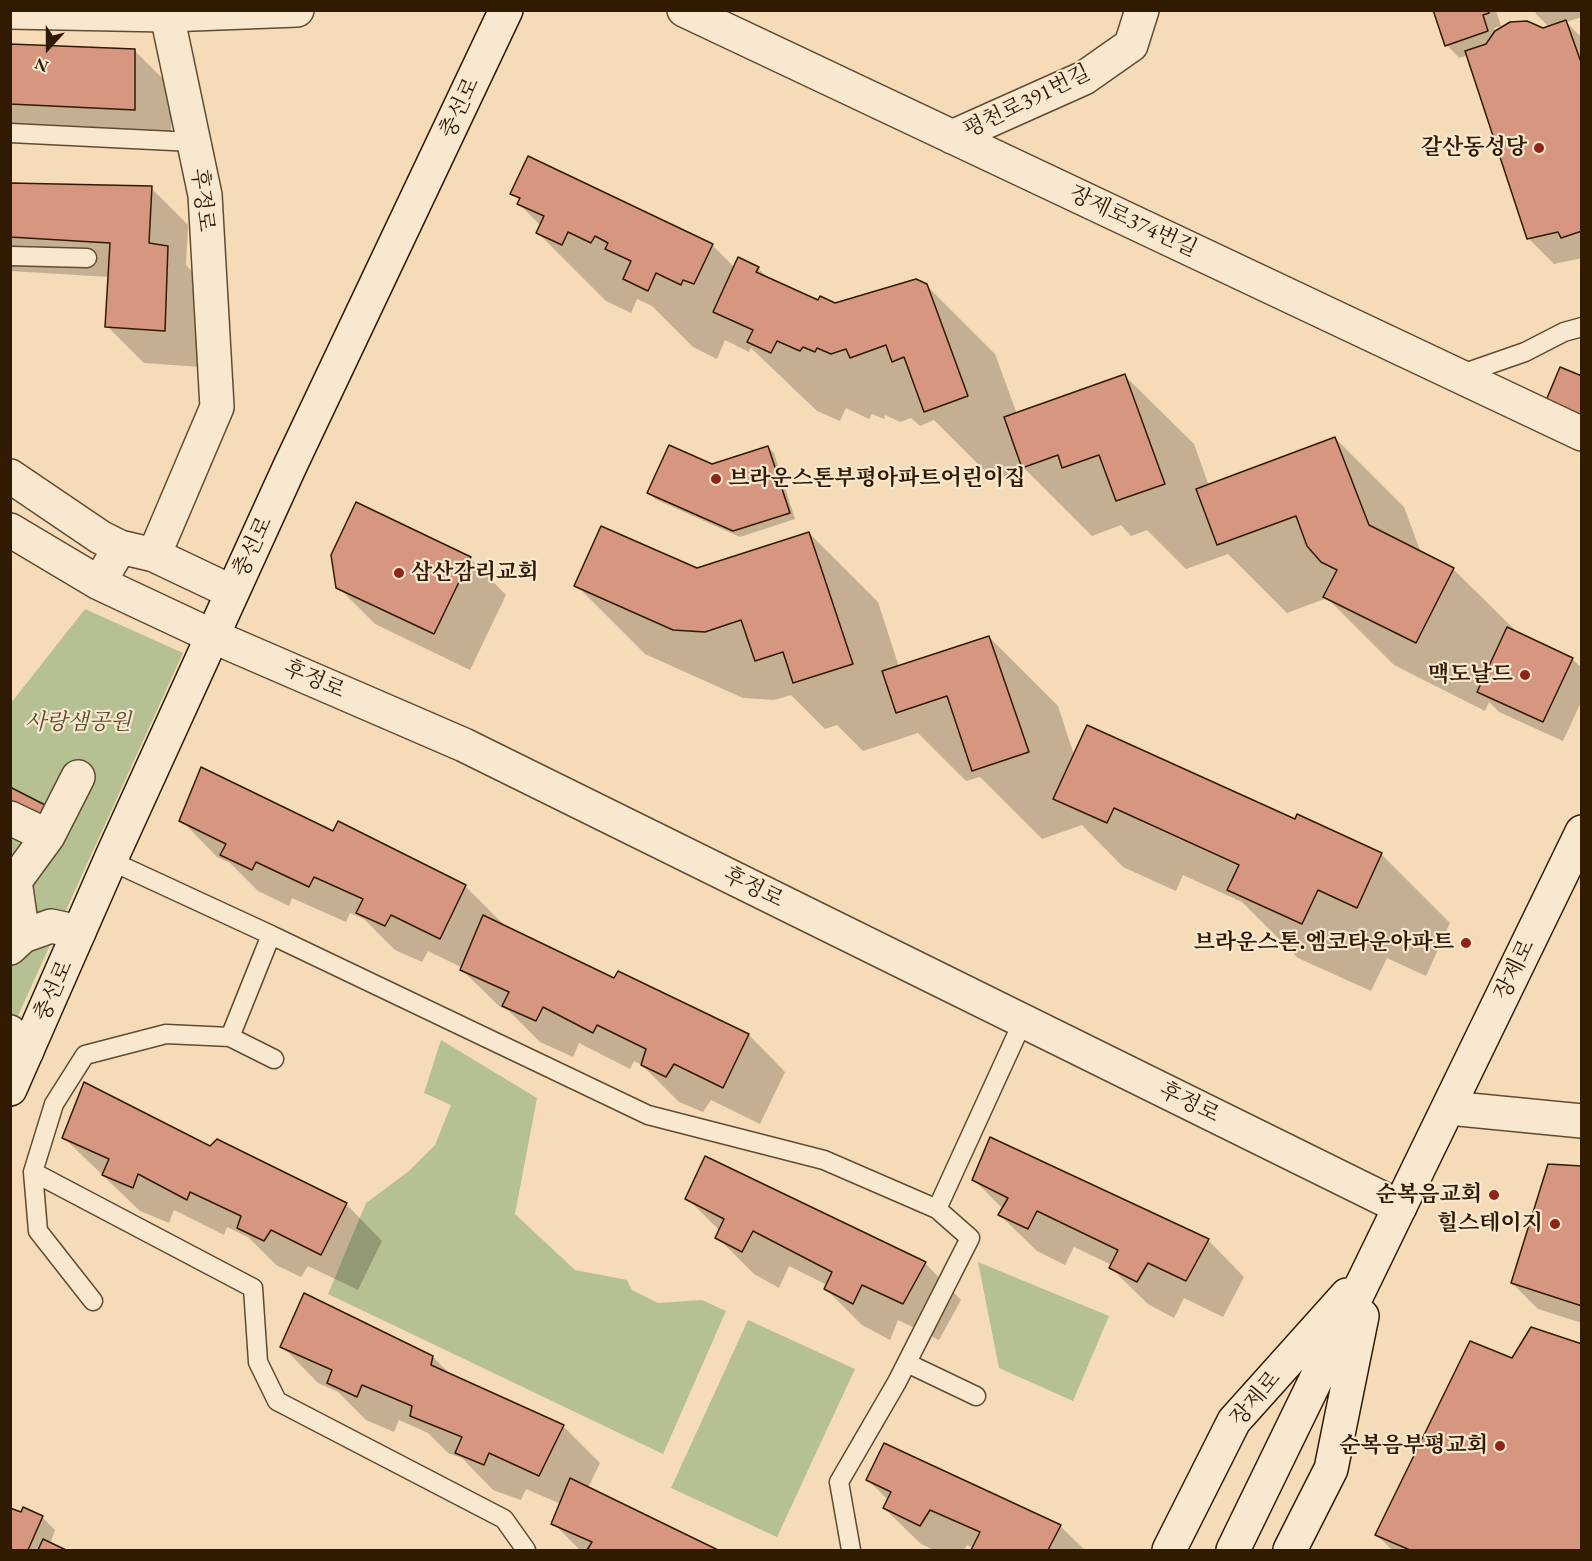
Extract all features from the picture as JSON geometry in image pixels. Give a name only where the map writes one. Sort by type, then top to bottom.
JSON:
[{"type":"street","name":"충선로","points":[[10,1089],[19,1041],[79,932],[303,437],[506,10]]},
{"type":"street","name":"장제로374번길","points":[[684,10],[1581,434]]},
{"type":"street","name":"평천로391번길","points":[[952,137],[1084,78],[1131,45],[1142,10]]},
{"type":"street","points":[[10,12],[150,14],[295,11]]},
{"type":"street","name":"후정로","points":[[150,14],[194,142],[205,195],[217,407],[154,555]]},
{"type":"street","points":[[10,476],[100,537],[120,547],[154,555],[232,592]]},
{"type":"street","name":"후정로","points":[[10,530],[99,583],[212,636],[464,745],[1400,1207]]},
{"type":"street","points":[[99,583],[120,547]]},
{"type":"street","points":[[78,777],[48,836],[13,881],[17,942],[51,926],[79,932]]},
{"type":"street","points":[[10,818],[48,836]]},
{"type":"street","name":"장제로","points":[[1233,1551],[1400,1207],[1578,849]]},
{"type":"street","points":[[1449,1108],[1581,1121]]},
{"type":"street","name":"장제로","points":[[1169,1551],[1234,1421],[1372,1267]]},
{"type":"street","name":"장제로","points":[[1290,1551],[1331,1469],[1372,1267]]},
{"type":"lane","points":[[10,133],[194,142]]},
{"type":"lane","points":[[10,256],[87,258]]},
{"type":"lane","points":[[1458,376],[1525,352],[1564,332],[1581,327]]},
{"type":"lane","points":[[111,861],[648,1114],[824,1160],[937,1209],[970,1238],[907,1364],[839,1482],[851,1551]]},
{"type":"lane","points":[[230,1037],[270,935]]},
{"type":"lane","points":[[937,1209],[1023,1022]]},
{"type":"lane","points":[[93,1301],[38,1231],[33,1172],[54,1104],[85,1055],[166,1034],[230,1037],[274,1059]]},
{"type":"lane","points":[[33,1172],[253,1288],[258,1362],[276,1401],[504,1519],[526,1551]]},
{"type":"lane","points":[[907,1364],[976,1396]]},
{"type":"green space","name":"사랑샘공원","points":[[85,609],[183,653],[11,1031],[11,703]]},
{"type":"green space","points":[[441,1040],[537,1098],[515,1214],[575,1270],[627,1280],[632,1290],[658,1303],[702,1300],[726,1311],[663,1454],[328,1294],[366,1203],[409,1171],[435,1145],[451,1105],[424,1093]]},
{"type":"green space","points":[[978,1262],[1109,1316],[1073,1401],[999,1368]]},
{"type":"green space","points":[[748,1320],[855,1369],[777,1537],[671,1488]]},
{"type":"building","points":[[1433,10],[1489,10],[1489,13],[1483,15],[1488,31],[1445,46]]},
{"type":"building","name":"갈산동성당","points":[[1566,20],[1582,65],[1582,231],[1561,238],[1558,232],[1527,239],[1465,51],[1486,44],[1495,31],[1510,22],[1527,21],[1543,28]]},
{"type":"building","points":[[10,44],[135,49],[135,110],[10,104]]},
{"type":"building","points":[[528,156],[713,244],[694,284],[683,280],[681,285],[656,273],[648,291],[623,279],[631,261],[605,249],[608,243],[595,236],[591,243],[568,232],[562,245],[536,233],[544,216],[517,204],[520,198],[510,194]]},
{"type":"building","points":[[10,183],[152,186],[149,243],[168,246],[165,331],[105,327],[110,243],[10,237]]},
{"type":"building","points":[[738,257],[759,267],[756,272],[818,300],[820,296],[835,303],[916,279],[927,284],[968,396],[924,412],[904,357],[892,362],[886,345],[850,358],[846,349],[831,354],[817,348],[815,352],[803,347],[800,351],[777,341],[771,353],[747,342],[753,330],[713,312]]},
{"type":"building","points":[[1560,367],[1582,376],[1582,419],[1545,403]]},
{"type":"building","points":[[1125,374],[1165,484],[1116,501],[1099,455],[1062,468],[1058,455],[1022,468],[1004,417]]},
{"type":"building","points":[[1335,437],[1369,525],[1454,568],[1416,643],[1323,597],[1337,570],[1321,562],[1307,546],[1296,516],[1217,545],[1196,489]]},
{"type":"building","name":"브라운스톤부평아파트어린이집","points":[[669,445],[712,464],[768,446],[790,513],[733,531],[647,493]]},
{"type":"building","name":"삼산감리교회","points":[[356,502],[471,557],[434,634],[336,588],[331,555]]},
{"type":"building","points":[[601,526],[697,568],[809,532],[853,664],[793,683],[783,652],[755,661],[741,620],[705,632],[673,630],[574,586]]},
{"type":"building","name":"맥도날드","points":[[1507,627],[1573,658],[1543,722],[1477,692]]},
{"type":"building","points":[[989,636],[1029,752],[972,771],[947,696],[896,713],[882,671]]},
{"type":"building","points":[[1087,725],[1295,819],[1297,814],[1382,853],[1357,908],[1318,890],[1302,924],[1227,890],[1239,865],[1114,808],[1107,823],[1053,799]]},
{"type":"building","points":[[201,767],[333,831],[338,821],[466,885],[440,939],[391,915],[385,926],[356,913],[363,899],[314,877],[309,887],[256,862],[252,870],[220,855],[226,844],[179,821]]},
{"type":"building","points":[[10,787],[51,808],[41,828],[10,813]]},
{"type":"building","points":[[483,915],[614,978],[618,971],[749,1034],[723,1088],[674,1064],[666,1077],[641,1065],[646,1049],[597,1025],[593,1033],[543,1007],[536,1021],[502,1006],[509,992],[460,970]]},
{"type":"building","points":[[84,1082],[210,1146],[217,1139],[347,1203],[321,1255],[271,1230],[264,1241],[237,1228],[241,1216],[190,1192],[187,1200],[138,1174],[133,1188],[102,1175],[109,1159],[62,1138]]},
{"type":"building","points":[[990,1137],[1209,1239],[1186,1281],[1148,1263],[1137,1282],[1109,1268],[1118,1250],[1037,1211],[1028,1229],[998,1215],[1008,1198],[972,1180]]},
{"type":"building","points":[[705,1156],[926,1262],[903,1304],[862,1285],[853,1304],[824,1289],[832,1272],[753,1231],[742,1252],[715,1238],[724,1219],[685,1199]]},
{"type":"building","name":"힐스테이지","points":[[1548,1164],[1582,1166],[1582,1306],[1511,1283]]},
{"type":"building","points":[[304,1293],[433,1356],[431,1365],[564,1425],[539,1476],[489,1453],[484,1465],[455,1453],[462,1437],[410,1416],[412,1406],[362,1385],[357,1397],[327,1383],[332,1370],[280,1347]]},
{"type":"building","name":"순복음부평교회","points":[[1531,1327],[1582,1344],[1582,1550],[1410,1550],[1375,1535],[1470,1341],[1512,1358]]},
{"type":"building","points":[[884,1443],[1061,1525],[1048,1550],[971,1550],[980,1532],[930,1510],[920,1526],[883,1508],[891,1492],[866,1480]]},
{"type":"building","points":[[570,1478],[718,1550],[587,1550],[592,1542],[551,1524]]},
{"type":"building","points":[[23,1507],[43,1516],[28,1550],[10,1549],[10,1508],[21,1512]]},
{"type":"building","points":[[43,1539],[66,1550],[38,1550]]},
{"type":"place","name":"갈산동성당","points":[[1539,148]]},
{"type":"place","name":"브라운스톤부평아파트어린이집","points":[[716,479]]},
{"type":"place","name":"삼산감리교회","points":[[399,573]]},
{"type":"place","name":"맥도날드","points":[[1525,675]]},
{"type":"place","name":"브라운스톤.엠코타운아파트","points":[[1466,943]]},
{"type":"place","name":"순복음교회","points":[[1494,1195]]},
{"type":"place","name":"힐스테이지","points":[[1555,1224]]},
{"type":"place","name":"순복음부평교회","points":[[1500,1446]]}]
